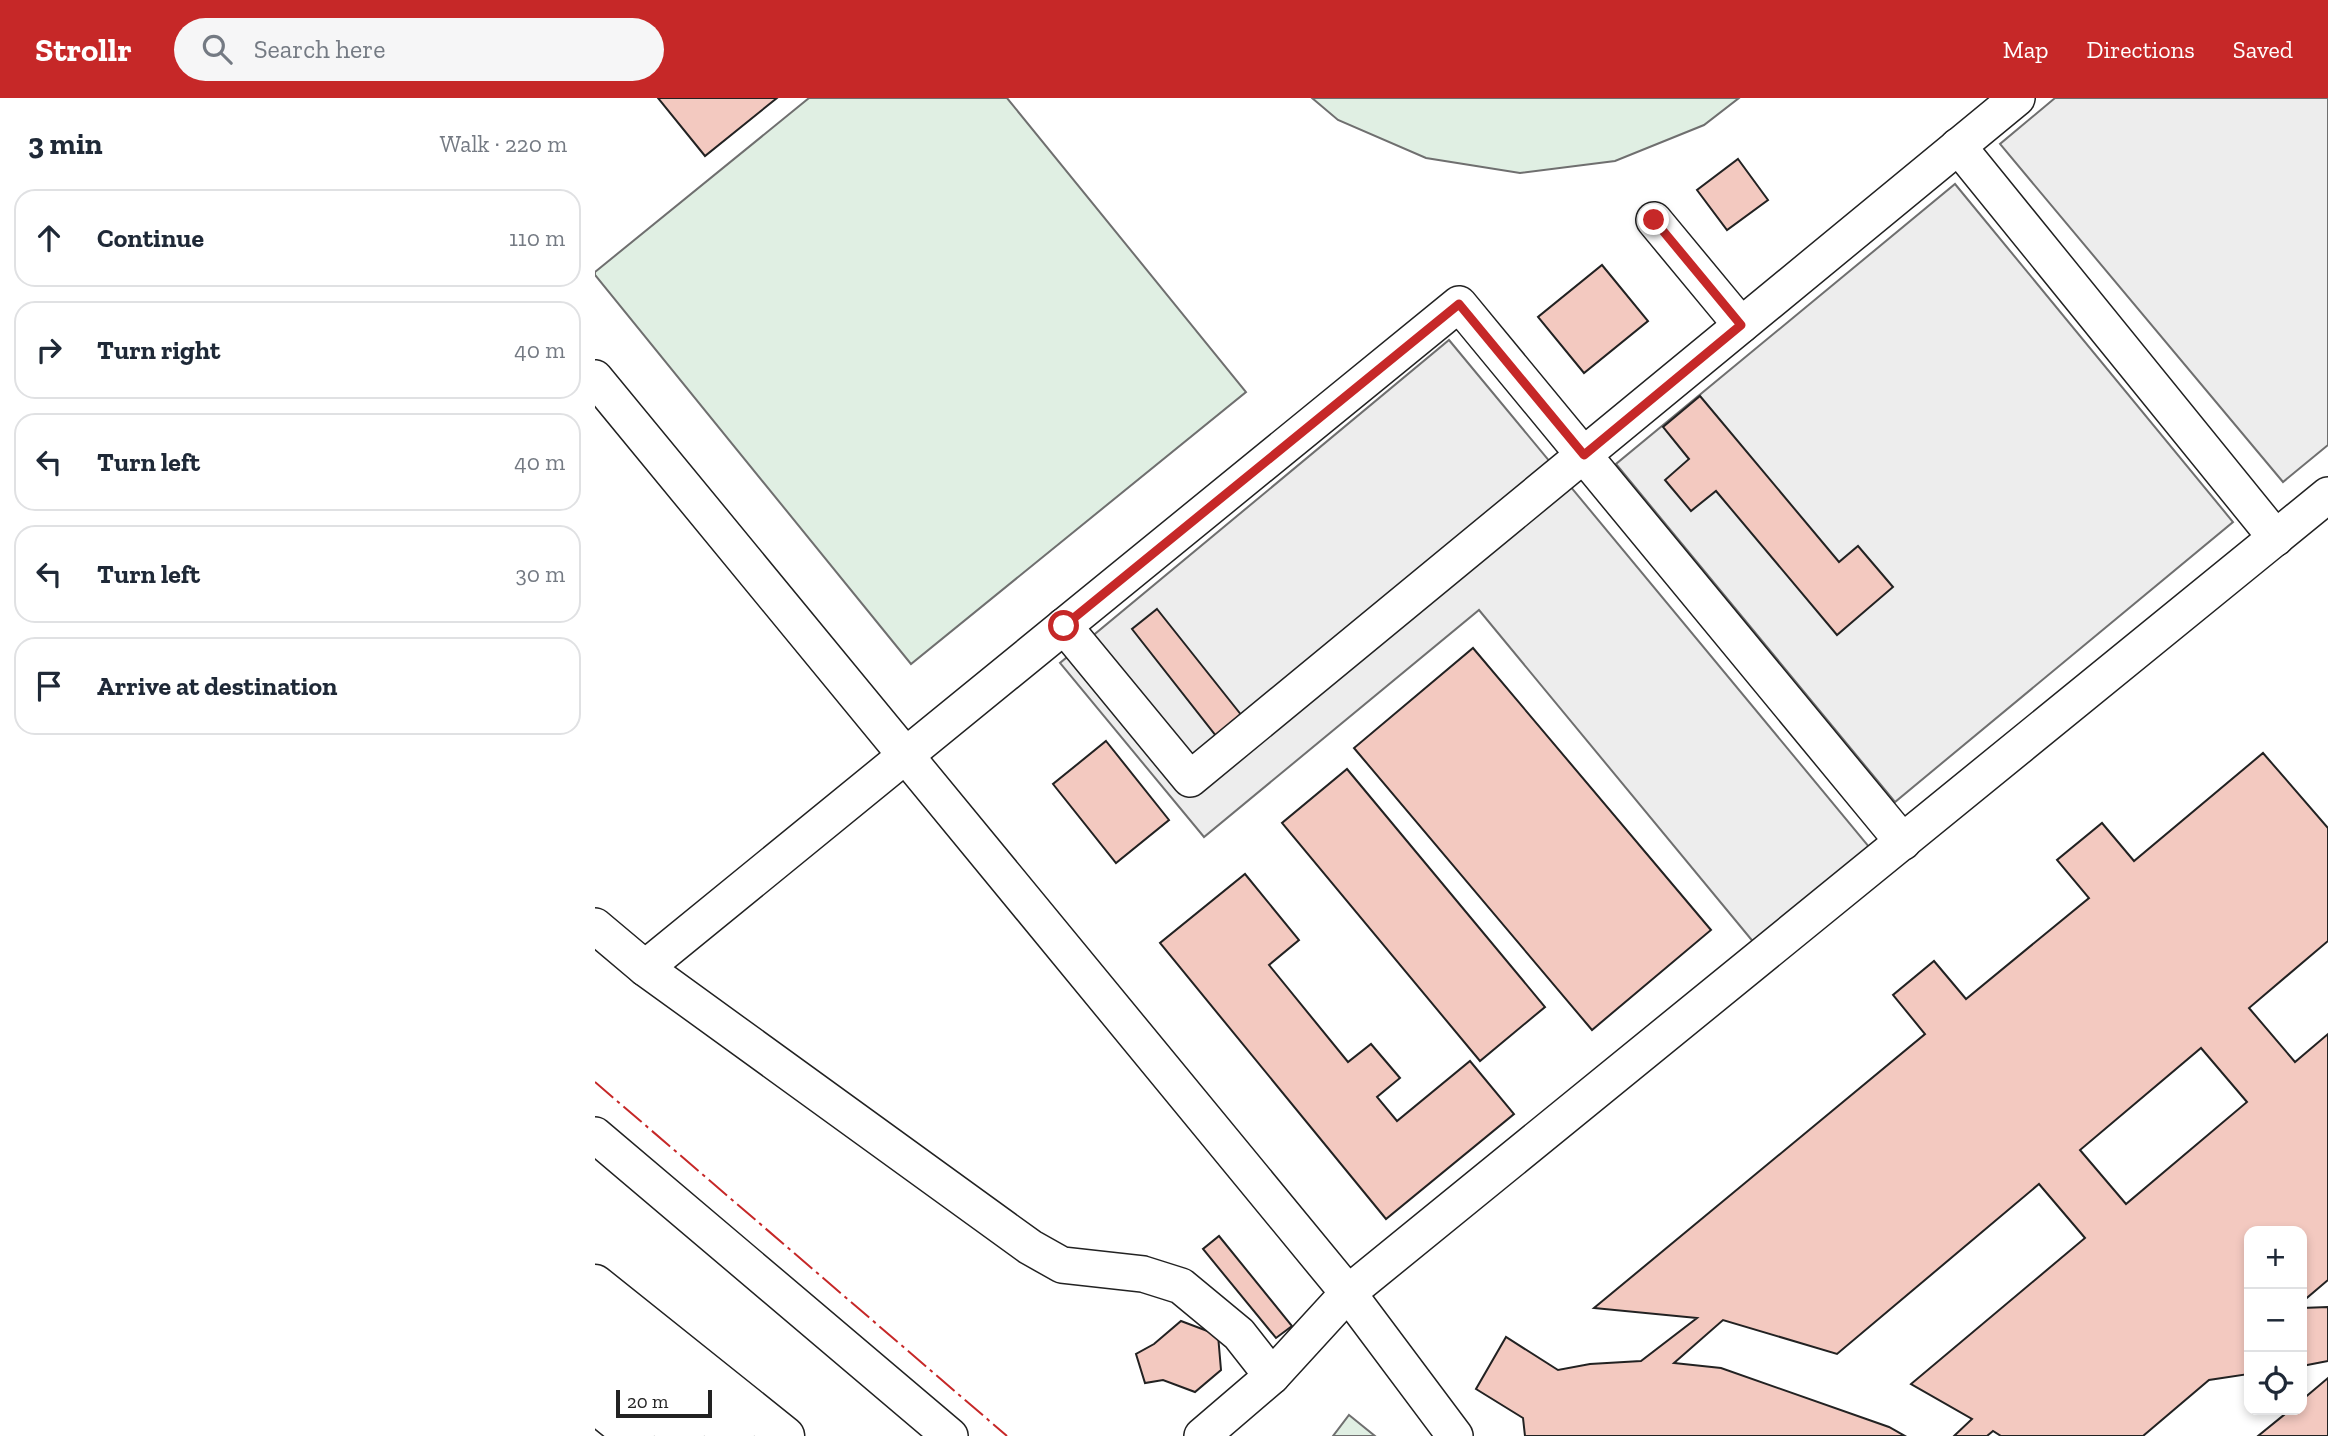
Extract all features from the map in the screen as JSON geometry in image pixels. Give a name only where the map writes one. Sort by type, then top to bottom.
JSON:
[{"type":"main road","points":[[595,1284],[785,1436]]},
{"type":"main road","points":[[595,1324],[735,1436]]},
{"type":"main road","points":[[595,1364],[685,1436]]},
{"type":"main road","points":[[595,1404],[635,1436]]},
{"type":"street","points":[[1064,626],[1190,779],[2017,98]]},
{"type":"street","points":[[1958,146],[2276,538]]},
{"type":"street","points":[[1654,220],[1741,325]]},
{"type":"street","points":[[645,968],[1459,304],[1903,842]]},
{"type":"street","points":[[595,378],[1348,1293],[1455,1436]]},
{"type":"street","points":[[1202,1436],[1272,1376],[1348,1293],[2328,495]]},
{"type":"street","points":[[595,926],[645,968],[1030,1247],[1062,1265],[1143,1274],[1181,1286],[1239,1334],[1272,1376]]},
{"type":"street","points":[[595,1135],[950,1436]]},
{"type":"green space","points":[[809,98],[1007,98],[1246,392],[911,664],[595,275],[595,272]]},
{"type":"green space","points":[[1312,98],[1739,98],[1704,125],[1615,161],[1520,173],[1426,158],[1338,120]]},
{"type":"green space","points":[[1349,1415],[1375,1436],[1333,1436]]},
{"type":"shaded area","points":[[2055,98],[2328,98],[2328,445],[2283,482],[2000,144]]},
{"type":"shaded area","points":[[1955,184],[2233,522],[1895,802],[1616,464]]},
{"type":"shaded area","points":[[1449,340],[1870,848],[1755,944],[1479,610],[1204,837],[1060,663]]},
{"type":"building","points":[[658,98],[777,98],[705,156]]},
{"type":"building","points":[[1738,159],[1768,200],[1727,230],[1697,190]]},
{"type":"building","points":[[1602,265],[1648,321],[1584,373],[1538,317]]},
{"type":"building","points":[[1700,396],[1839,562],[1858,546],[1893,587],[1837,635],[1716,491],[1691,511],[1665,480],[1689,459],[1663,427]]},
{"type":"building","points":[[1157,609],[1250,726],[1224,746],[1132,629]]},
{"type":"building","points":[[1473,648],[1711,930],[1592,1030],[1354,748]]},
{"type":"building","points":[[1106,741],[1169,820],[1116,863],[1053,784]]},
{"type":"building","points":[[2263,753],[2328,828],[2328,941],[2249,1008],[2295,1062],[2328,1034],[2328,1280],[2307,1298],[2307,1226],[2244,1226],[2244,1375],[2209,1380],[2143,1436],[2001,1436],[1993,1431],[1987,1436],[1954,1436],[1972,1419],[1911,1384],[2085,1238],[2039,1184],[1837,1354],[1723,1320],[1674,1363],[1721,1368],[1889,1427],[1905,1436],[1525,1436],[1523,1418],[1476,1389],[1506,1337],[1558,1370],[1590,1364],[1641,1361],[1697,1318],[1594,1308],[1925,1034],[1893,995],[1934,961],[1966,999],[2089,898],[2057,860],[2102,823],[2134,861]],"holes":[[[2201,1048],[2247,1102],[2126,1204],[2080,1150]]]},
{"type":"building","points":[[1347,769],[1545,1007],[1480,1061],[1282,823]]},
{"type":"building","points":[[1245,874],[1299,940],[1269,965],[1348,1062],[1371,1044],[1400,1078],[1377,1097],[1397,1121],[1470,1061],[1514,1114],[1386,1219],[1160,943]]},
{"type":"building","points":[[1219,1236],[1292,1326],[1276,1338],[1203,1249]]},
{"type":"building","points":[[2328,1307],[2328,1361],[2307,1365],[2307,1352],[2307,1308]]},
{"type":"building","points":[[1181,1321],[1218,1335],[1221,1370],[1195,1392],[1163,1380],[1145,1383],[1136,1354],[1154,1344]]},
{"type":"building","points":[[2328,1378],[2328,1436],[2258,1436],[2284,1415],[2307,1415],[2307,1396]]},
{"type":"power","points":[[595,1082],[1007,1436]]},
{"type":"route","points":[[1064,626],[1459,304],[1584,455],[1741,325],[1654,220]]}]
